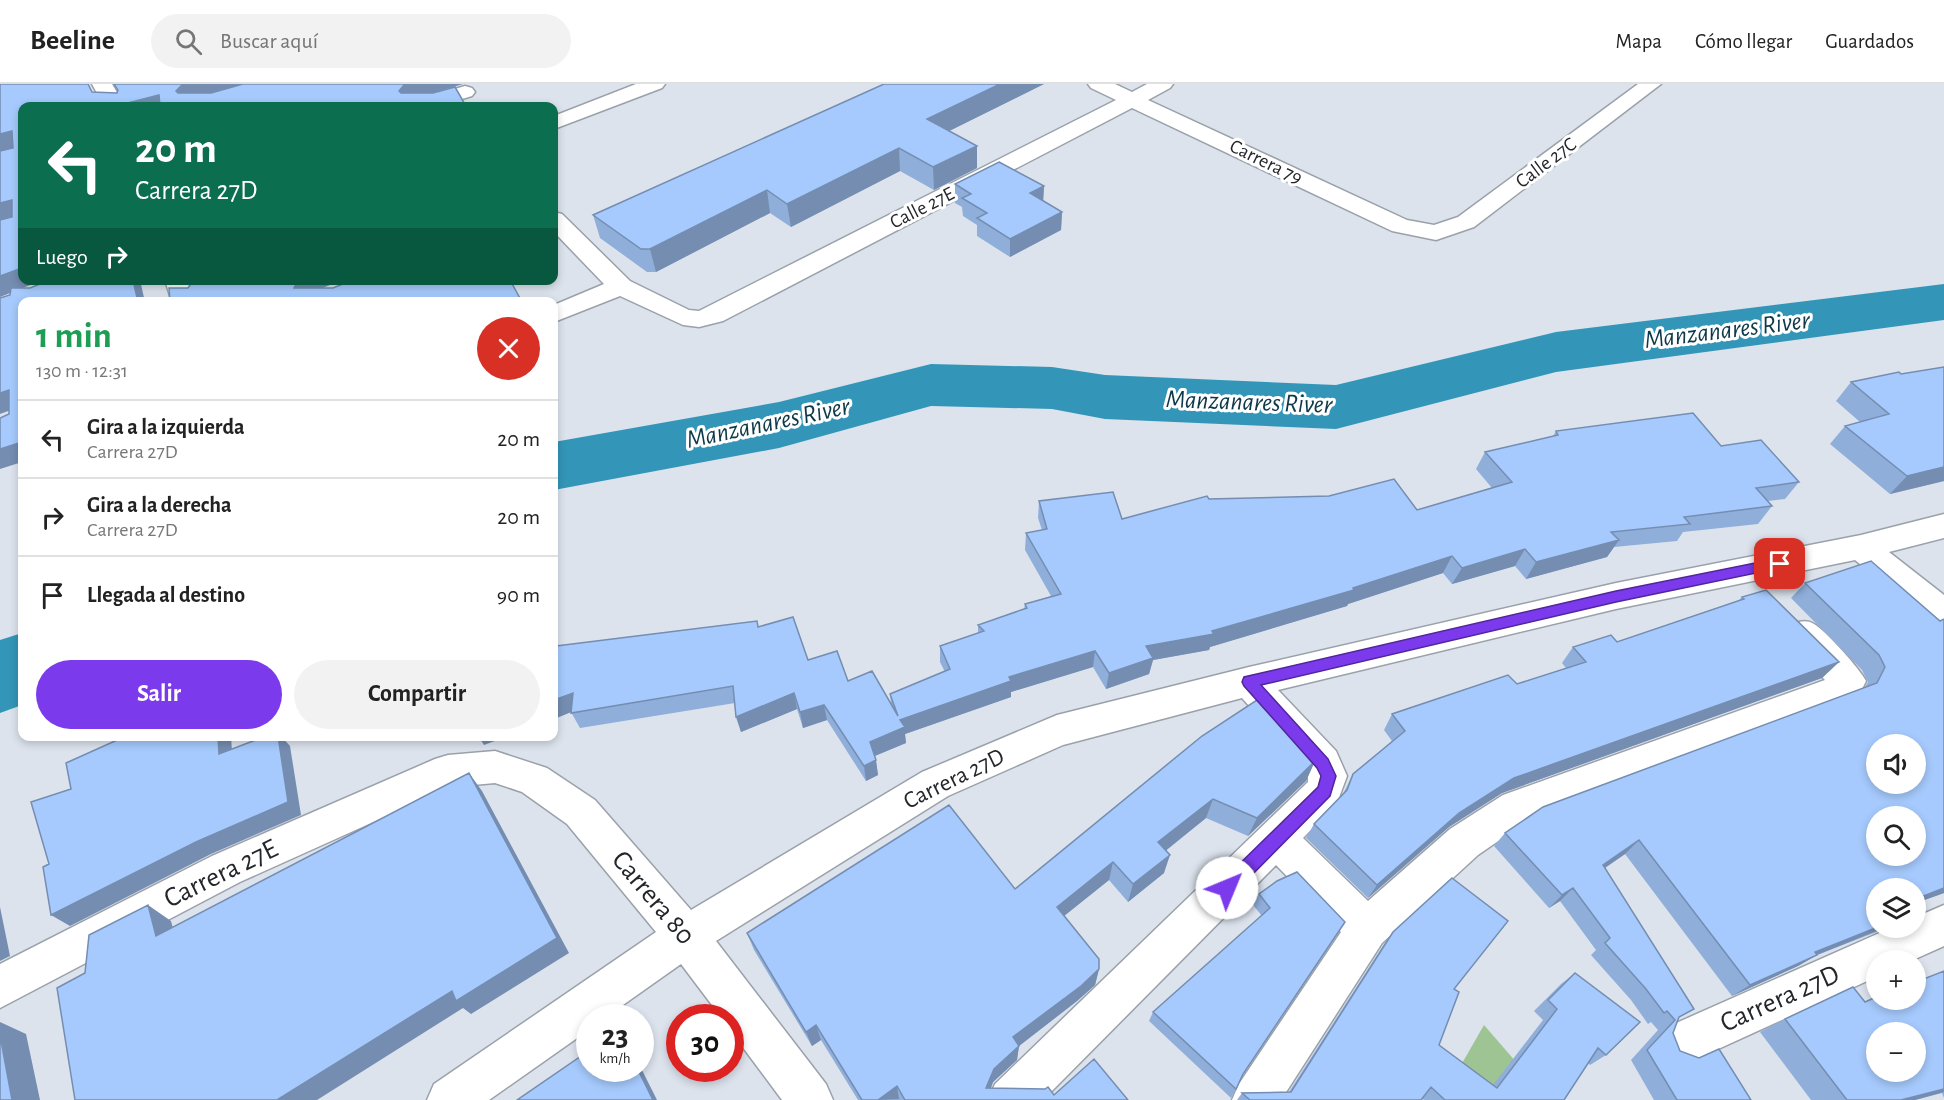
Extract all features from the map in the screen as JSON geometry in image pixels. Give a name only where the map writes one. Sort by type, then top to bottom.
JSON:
[{"type":"street","points":[[102,84],[112,102]]},
{"type":"street","points":[[558,103],[607,84]]},
{"type":"street","points":[[558,121],[655,84]]},
{"type":"street","name":"Carrera 79","points":[[1098,84],[1400,226],[1436,233]]},
{"type":"street","name":"Calle 27E","points":[[621,286],[683,318],[699,319],[714,315],[1163,84]]},
{"type":"street","name":"Calle 27C","points":[[1436,233],[1466,222],[1652,84]]},
{"type":"street","points":[[434,102],[467,94]]},
{"type":"street","points":[[558,221],[583,233],[621,286],[558,312]]},
{"type":"street","name":"Carrera 27D","points":[[686,936],[935,784],[1057,731],[1249,682],[1616,596],[1762,594],[1861,548],[1944,526]]},
{"type":"street","points":[[1861,548],[1944,614]]},
{"type":"street","points":[[1255,1100],[1367,929],[1464,842],[1517,807],[1846,687],[1848,681],[1841,672],[1762,594]]},
{"type":"street","points":[[1011,1100],[1324,791],[1328,776],[1323,763],[1249,682]]},
{"type":"street","name":"Carrera 80","points":[[448,771],[495,767],[534,780],[581,812],[686,936],[810,1100]]},
{"type":"street","name":"Carrera 27E","points":[[0,987],[226,869],[448,771]]},
{"type":"street","points":[[1277,839],[1367,929]]},
{"type":"street","name":"Carrera 27D","points":[[1681,1044],[1944,925]]},
{"type":"street","points":[[450,1100],[686,936]]},
{"type":"green space","points":[[1484,1025],[1549,1100],[1441,1100]]},
{"type":"building","points":[[0,84],[88,84],[92,92],[117,93],[118,90],[114,84],[185,84],[176,91],[178,93],[211,93],[243,84],[407,84],[399,91],[401,93],[433,93],[455,87],[464,102],[160,102],[159,95],[132,102],[18,102],[18,269],[0,276],[0,220],[12,217],[12,200],[0,203],[0,151],[13,148],[12,131],[0,134]]},
{"type":"building","points":[[884,84],[1000,84],[927,119],[977,146],[933,167],[899,148],[787,204],[767,190],[650,249],[641,249],[593,215]]},
{"type":"building","points":[[999,162],[1044,186],[1030,193],[1062,212],[1010,239],[977,218],[987,213],[962,198],[971,194],[955,184]]},
{"type":"building","points":[[38,285],[134,285],[137,297],[18,297],[18,443],[0,449],[0,418],[9,414],[9,390],[0,393],[0,298],[10,295],[11,288],[30,288]]},
{"type":"building","points":[[190,285],[296,285],[294,288],[333,288],[340,285],[513,285],[519,297],[170,297],[169,288],[188,288]]},
{"type":"building","points":[[1944,367],[1944,467],[1907,476],[1845,426],[1889,414],[1851,382],[1899,372],[1901,374]]},
{"type":"building","points":[[1693,413],[1721,446],[1761,440],[1799,482],[1756,488],[1772,506],[1684,517],[1690,524],[1611,532],[1619,540],[1536,562],[1525,549],[1462,568],[1452,556],[1353,588],[1354,590],[1212,631],[1214,634],[1146,646],[1153,658],[1109,673],[1095,651],[1009,677],[1011,681],[900,720],[905,727],[870,742],[876,760],[864,766],[824,705],[800,712],[794,693],[736,717],[733,686],[571,713],[573,693],[558,699],[558,646],[757,621],[758,627],[793,617],[808,660],[837,651],[848,681],[872,671],[898,716],[890,694],[950,669],[940,646],[984,631],[978,625],[1027,608],[1025,604],[1061,594],[1026,533],[1047,529],[1039,501],[1113,492],[1122,519],[1207,496],[1209,499],[1329,496],[1394,479],[1417,510],[1512,482],[1485,452],[1558,435],[1556,431]]},
{"type":"building","points":[[1871,561],[1940,621],[1944,619],[1944,888],[1926,895],[1926,878],[1866,878],[1866,932],[1815,952],[1817,955],[1750,985],[1639,840],[1603,865],[1694,1009],[1679,1017],[1673,1033],[1680,1051],[1699,1058],[1719,1049],[1751,1100],[1677,1100],[1647,1050],[1675,1020],[1667,1011],[1664,1013],[1605,943],[1610,938],[1573,888],[1562,895],[1505,833],[1543,807],[1877,683],[1885,667],[1879,655],[1805,583]]},
{"type":"building","points":[[1766,590],[1839,662],[1514,778],[1459,813],[1377,885],[1314,824],[1347,790],[1353,774],[1405,731],[1392,714],[1508,675],[1517,684],[1586,662],[1573,647],[1611,635],[1617,642]]},
{"type":"building","points":[[1260,698],[1315,761],[1257,818],[1213,799],[1158,842],[1170,855],[1133,884],[1113,862],[1057,907],[1099,959],[1099,969],[1081,986],[1013,1037],[1019,1046],[994,1069],[986,1088],[1045,1089],[1048,1087],[1054,1095],[1094,1059],[1128,1100],[905,1100],[897,1086],[878,1100],[862,1100],[816,1025],[806,1032],[747,933],[949,805],[1015,889],[1202,736]]},
{"type":"building","points":[[115,741],[218,741],[219,754],[253,741],[279,741],[288,802],[196,842],[51,915],[43,867],[49,864],[31,802],[71,789],[66,763]]},
{"type":"building","points":[[469,773],[557,938],[456,1001],[452,991],[277,1100],[75,1100],[57,988],[85,973],[89,935],[148,905],[156,936]]},
{"type":"building","points":[[1297,872],[1345,922],[1243,1074],[1236,1089],[1153,1012],[1270,908],[1259,894],[1277,881]]},
{"type":"building","points":[[1452,878],[1508,921],[1454,989],[1459,992],[1439,1045],[1497,1088],[1557,1009],[1548,1000],[1575,973],[1640,1022],[1606,1055],[1598,1048],[1564,1100],[1445,1100],[1431,1087],[1421,1100],[1250,1100],[1242,1093],[1291,1092],[1393,932]]},
{"type":"building","points":[[1944,971],[1944,1089],[1901,1100],[1847,1100],[1785,1019],[1853,987],[1865,1002],[1866,1010],[1926,1010],[1926,978]]},
{"type":"building","points":[[0,1035],[12,1100],[0,1100]]},
{"type":"building","points":[[576,1060],[576,1082],[644,1082],[653,1100],[517,1100]]},
{"type":"waterway","name":"Manzanares River","points":[[558,465],[779,425],[931,385],[1052,388],[1105,397],[1336,407],[1556,352],[1944,302]]},
{"type":"waterway","name":"Manzanares River","points":[[0,679],[18,668]]},
{"type":"route","points":[[1227,888],[1324,791],[1328,776],[1323,763],[1249,682],[1616,596],[1780,564]]}]
